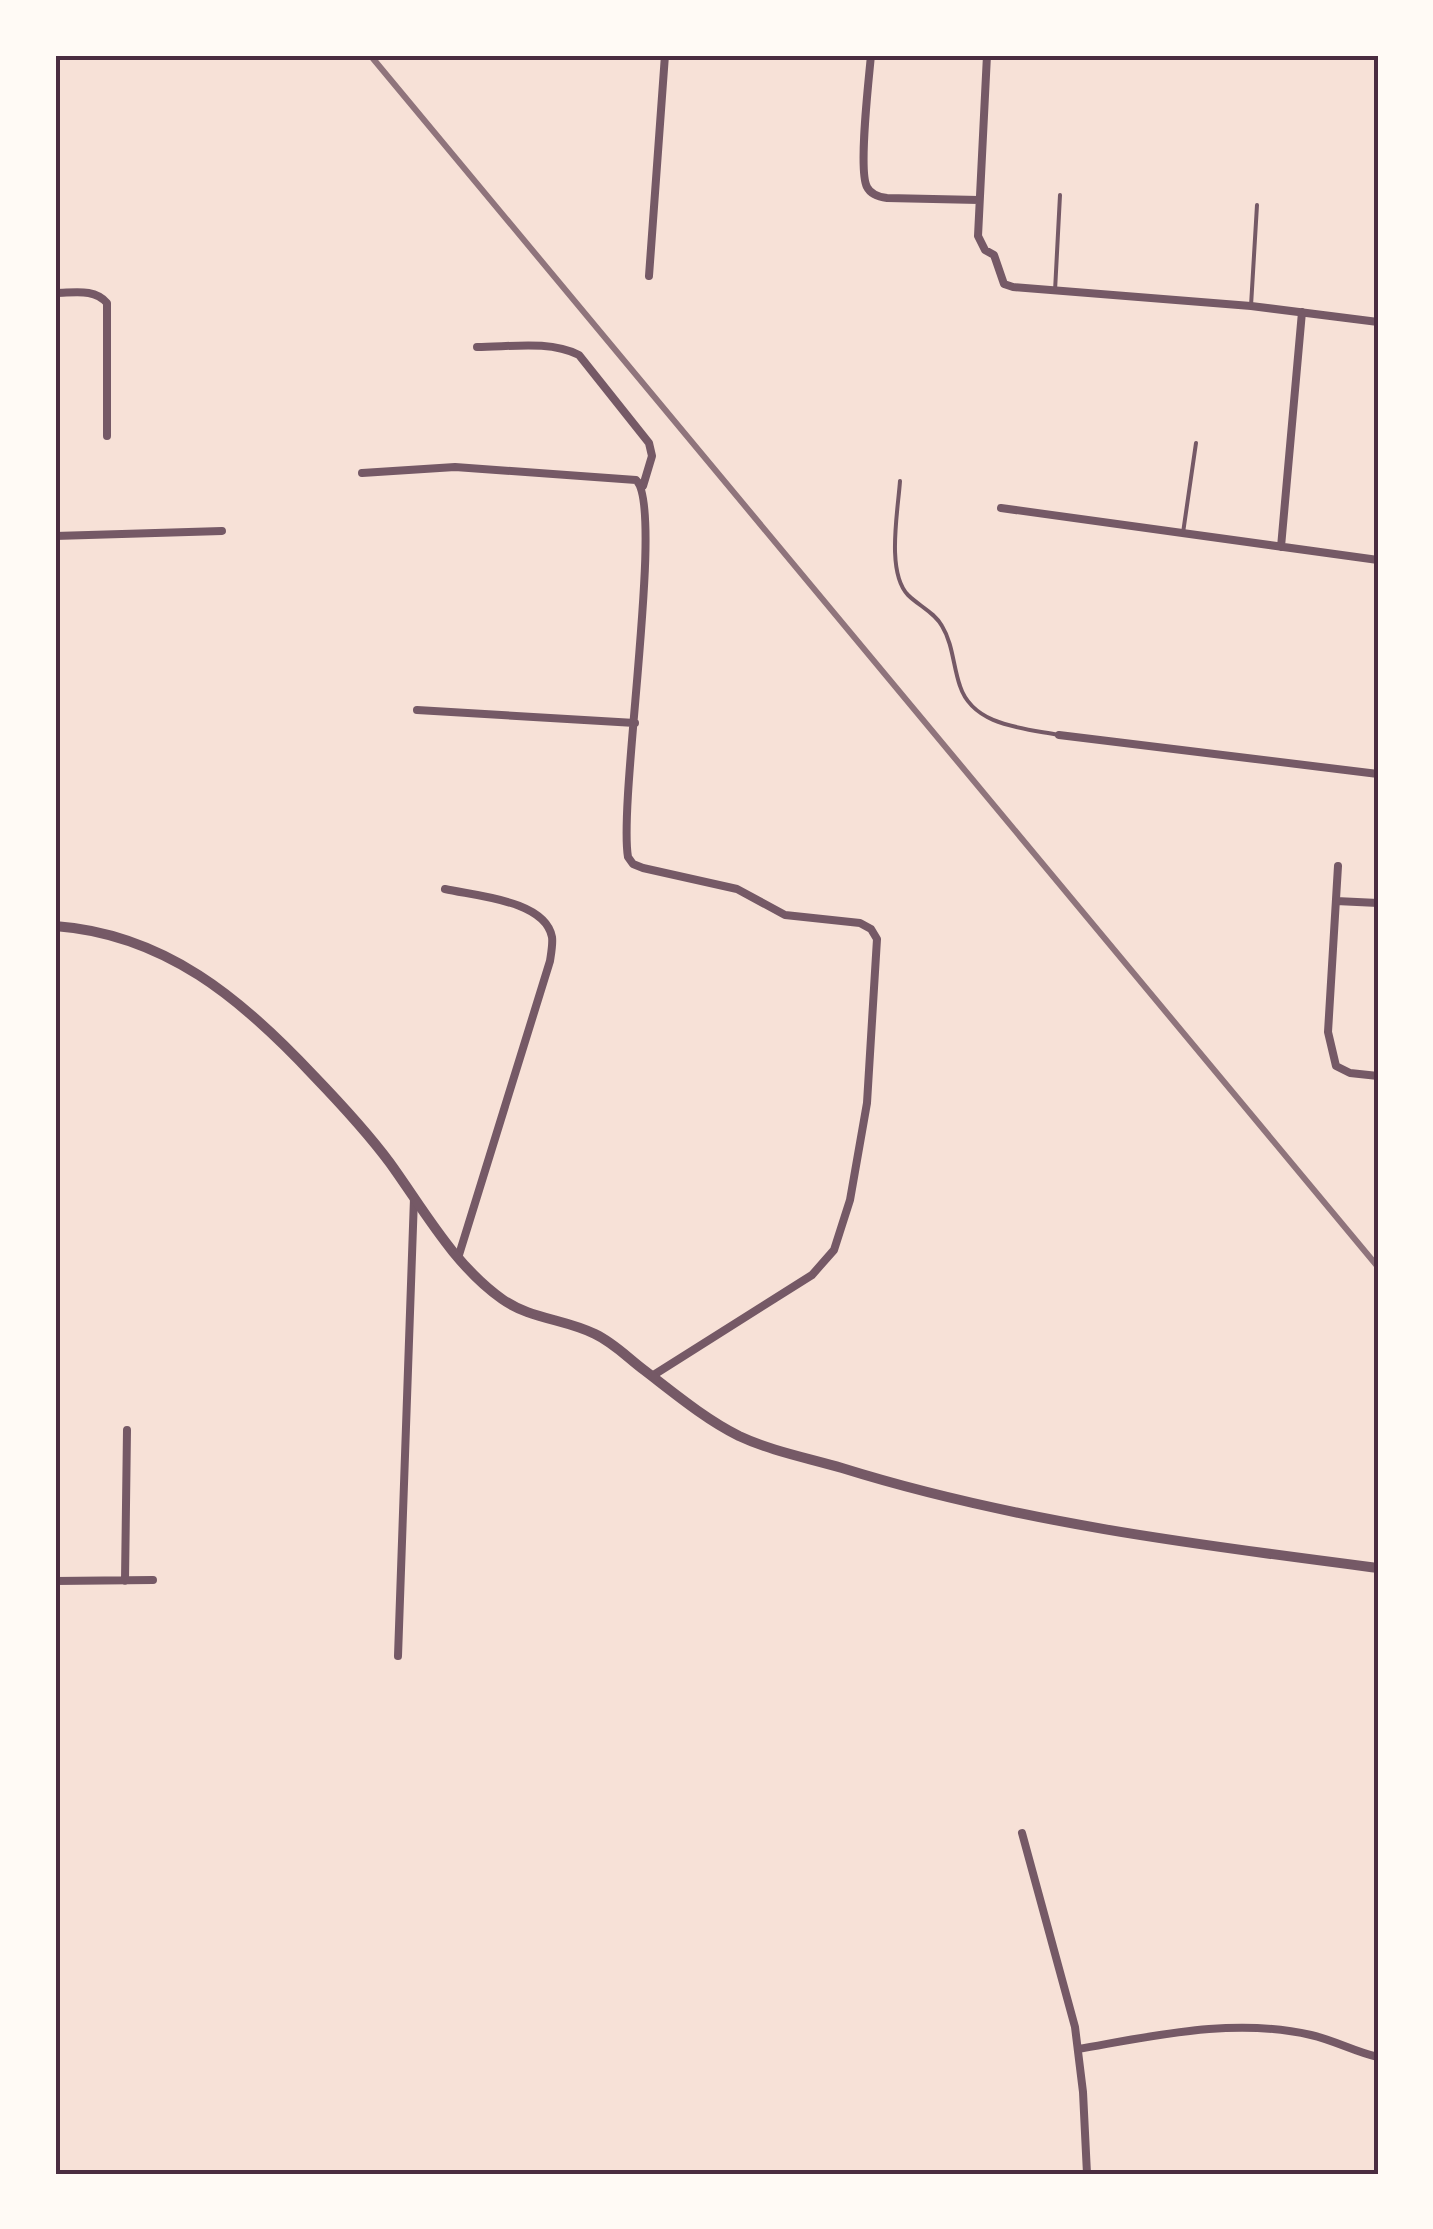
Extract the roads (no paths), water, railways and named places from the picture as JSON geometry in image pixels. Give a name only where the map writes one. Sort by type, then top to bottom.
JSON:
[{"type":"street","points":[[649,276],[665,55]]},
{"type":"street","points":[[870,55],[866,187],[875,196],[887,198],[979,200]]},
{"type":"street","points":[[986,55],[978,236],[985,250],[994,255],[1004,284],[1251,306],[1378,322]]},
{"type":"street","points":[[55,293],[91,292],[107,303],[108,436]]},
{"type":"street","points":[[1281,547],[1302,312]]},
{"type":"street","points":[[477,347],[542,346],[578,355],[649,443],[652,456],[643,486],[644,558],[626,846],[632,864],[737,889],[785,915],[860,923],[871,930],[878,950],[865,1116],[850,1200],[834,1250],[812,1275],[652,1376]]},
{"type":"street","points":[[362,473],[466,468],[624,476],[643,486]]},
{"type":"street","points":[[1001,508],[1378,560]]},
{"type":"street","points":[[55,536],[222,531]]},
{"type":"street","points":[[417,710],[635,722]]},
{"type":"street","points":[[1059,735],[1378,774]]},
{"type":"street","points":[[1338,866],[1330,1050],[1336,1066],[1350,1073],[1378,1076]]},
{"type":"street","points":[[445,890],[528,908],[543,920],[552,936],[550,961],[458,1258]]},
{"type":"street","points":[[1336,901],[1378,904]]},
{"type":"street","points":[[56,924],[140,945],[216,984],[271,1031],[331,1094],[387,1159],[458,1258],[509,1303],[592,1332],[714,1422],[742,1437],[897,1486],[1066,1522],[1378,1568]]},
{"type":"street","points":[[398,1656],[414,1198]]},
{"type":"street","points":[[124,1580],[126,1430]]},
{"type":"street","points":[[55,1581],[153,1580]]},
{"type":"street","points":[[1022,1833],[1058,1957],[1078,2049],[1088,2174]]},
{"type":"street","points":[[1078,2049],[1184,2031],[1227,2028],[1314,2035],[1378,2057]]},
{"type":"lane","points":[[1055,290],[1060,195]]},
{"type":"lane","points":[[1251,306],[1257,204]]},
{"type":"lane","points":[[1184,533],[1196,443]]},
{"type":"lane","points":[[900,481],[896,564],[899,582],[942,625],[960,688],[969,703],[992,720],[1059,735]]},
{"type":"railway","points":[[370,55],[1378,1267]]}]
